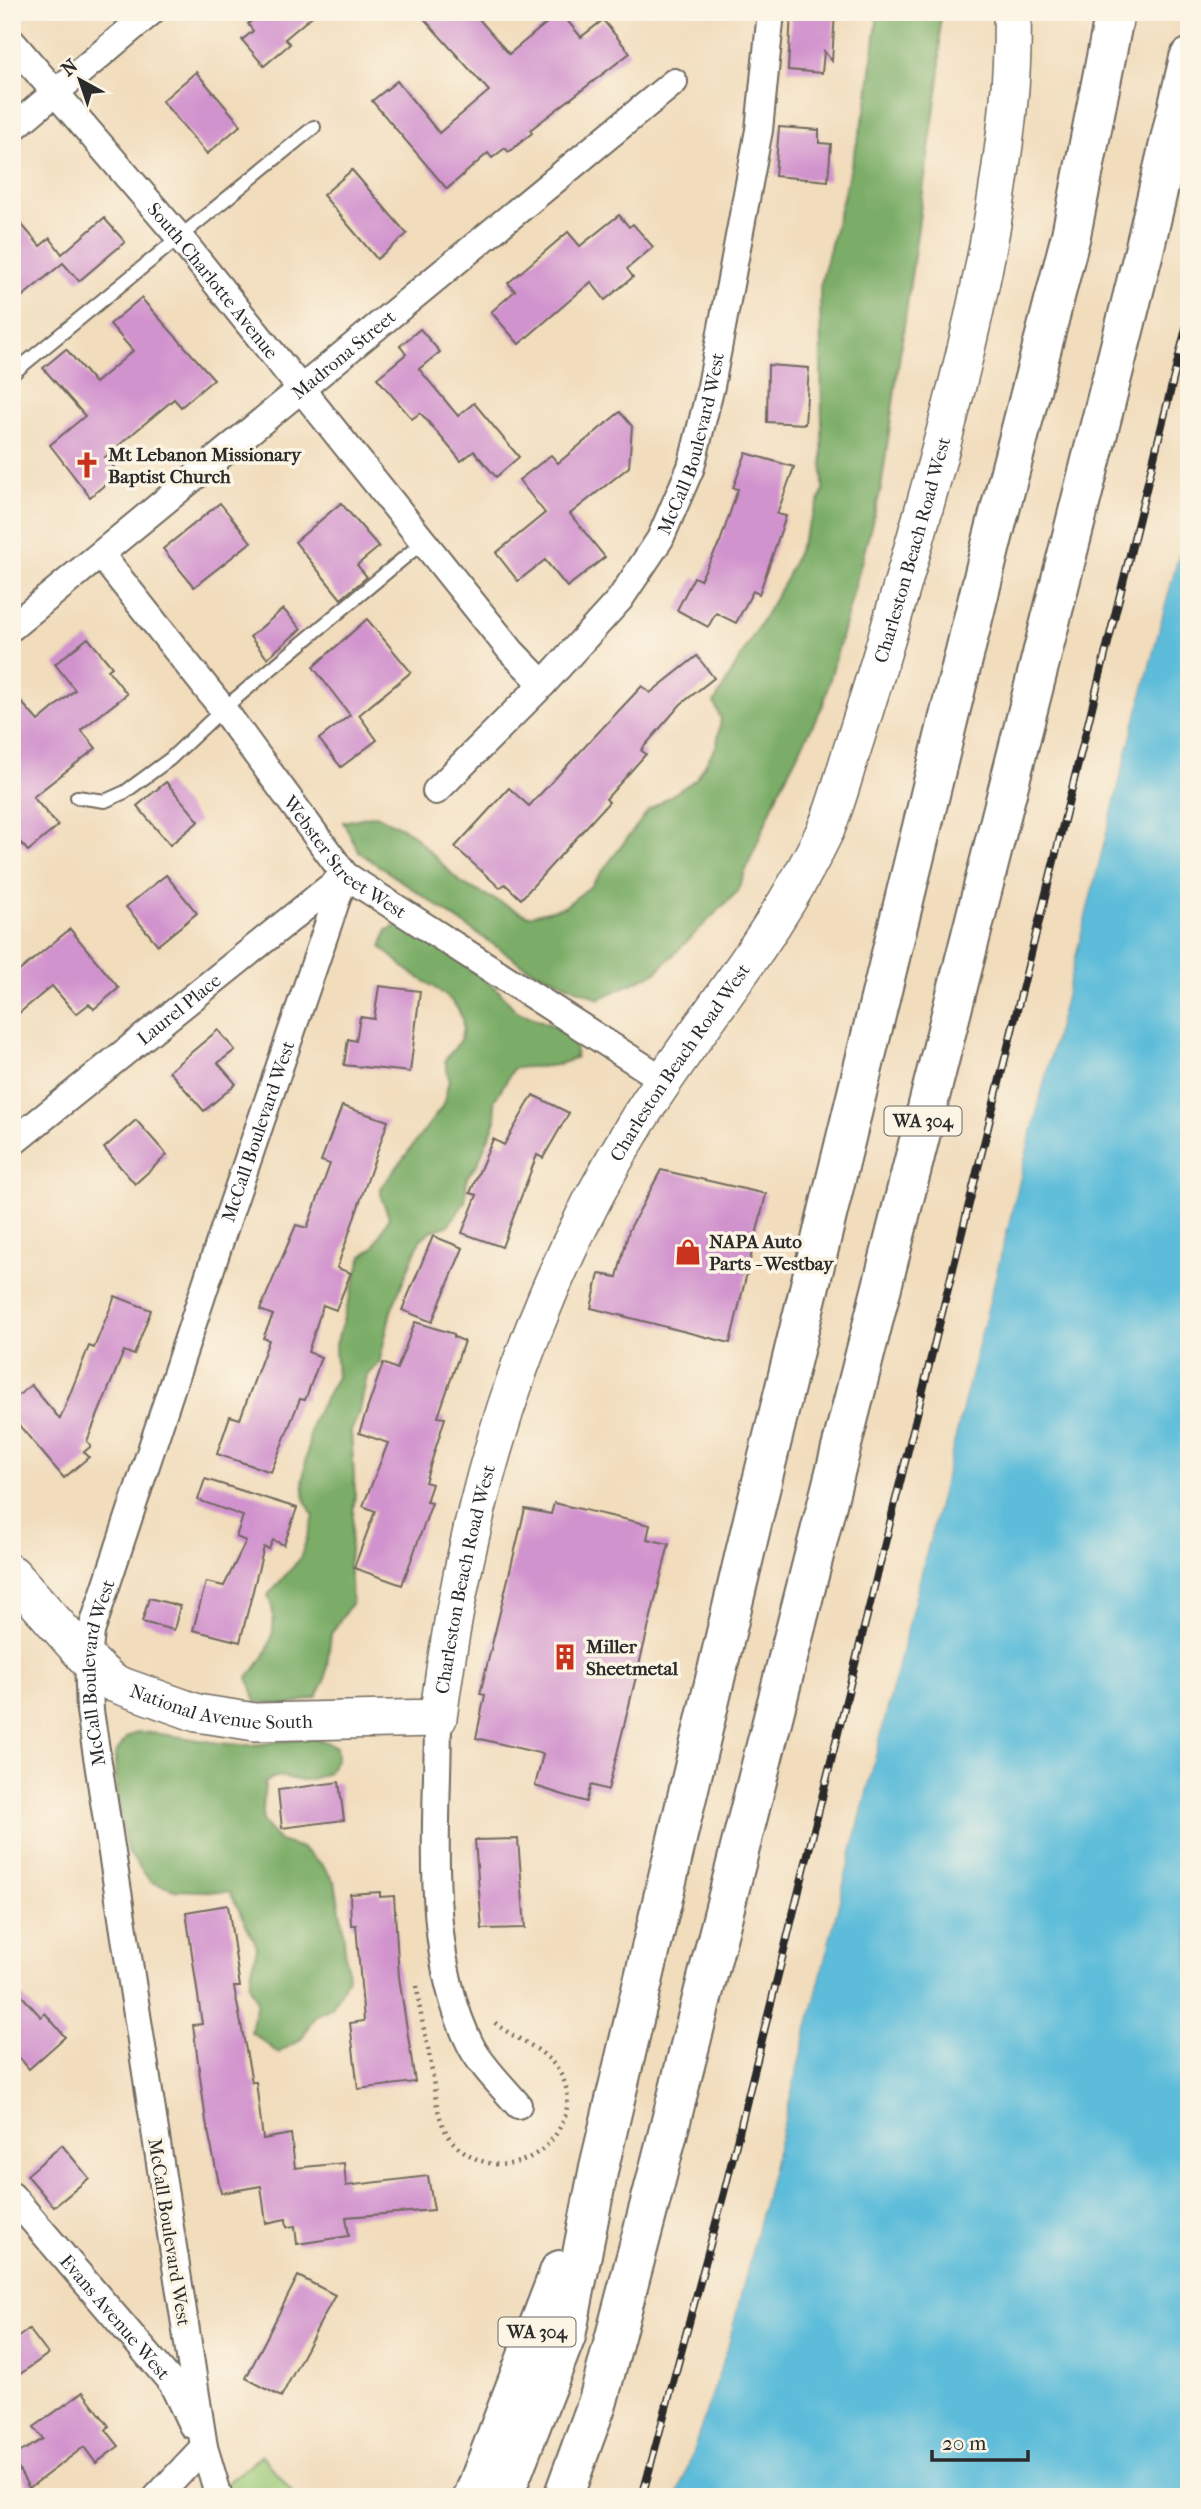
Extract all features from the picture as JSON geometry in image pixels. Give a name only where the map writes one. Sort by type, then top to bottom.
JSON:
[{"type":"highway","name":"WA 304","points":[[503,2497],[566,2336],[599,2167],[764,1473],[992,541],[1071,236],[1115,12]]},
{"type":"highway","name":"WA 304","points":[[563,2497],[598,2401],[656,2184],[1144,251],[1189,58]]},
{"type":"highway","name":"WA 304","points":[[473,2497],[599,2167]]},
{"type":"main road","name":"Charleston Beach Road West","points":[[438,1718],[464,1558],[478,1497],[506,1404],[536,1325],[577,1231],[635,1126],[664,1080],[786,906],[827,826],[863,715],[950,418],[985,267],[1014,60],[1012,12]]},
{"type":"main road","name":"National Avenue South","points":[[12,1574],[88,1660],[113,1683],[197,1713],[255,1722],[438,1718]]},
{"type":"street","points":[[12,129],[151,12]]},
{"type":"street","name":"McCall Boulevard West","points":[[436,791],[543,684],[620,599],[660,539],[691,467],[711,386],[759,130],[771,12]]},
{"type":"street","name":"South Charlotte Avenue","points":[[12,42],[180,238],[510,651],[543,684]]},
{"type":"street","name":"Madrona Street","points":[[12,627],[674,82]]},
{"type":"street","name":"Webster Street West","points":[[101,555],[223,709],[345,876],[626,1052],[664,1080]]},
{"type":"street","name":"McCall Boulevard West","points":[[219,2497],[204,2447],[90,1711],[88,1660],[91,1632],[220,1241],[345,876]]},
{"type":"street","name":"Laurel Place","points":[[12,1143],[345,876]]},
{"type":"street","name":"Charleston Beach Road West","points":[[438,1718],[438,1907],[447,1973],[472,2049],[519,2105]]},
{"type":"street","name":"Evans Avenue West","points":[[12,2196],[172,2383],[204,2447]]},
{"type":"street","points":[[157,2497],[204,2447]]},
{"type":"lane","points":[[12,374],[314,127]]},
{"type":"lane","points":[[77,797],[105,801],[125,792],[170,759],[223,709],[423,542]]},
{"type":"path","points":[[416,1973],[418,2000],[443,2125],[461,2150],[494,2165],[509,2166],[525,2162],[541,2151],[556,2134],[565,2111],[567,2090],[562,2075],[550,2059],[489,2018]]},
{"type":"green space","points":[[878,12],[940,12],[940,71],[881,489],[823,705],[779,790],[737,892],[655,973],[599,999],[525,966],[359,852],[343,822],[376,815],[410,832],[461,883],[528,916],[564,907],[591,886],[648,811],[696,779],[717,745],[721,719],[714,703],[786,579],[823,492],[820,287],[867,104]]},
{"type":"green space","points":[[405,923],[496,988],[516,1011],[558,1028],[575,1041],[576,1057],[553,1065],[514,1068],[494,1101],[496,1120],[478,1163],[467,1177],[465,1202],[448,1226],[431,1231],[420,1240],[391,1311],[379,1364],[367,1375],[360,1411],[351,1431],[355,1492],[349,1562],[352,1602],[331,1634],[325,1681],[317,1697],[288,1705],[256,1702],[248,1677],[262,1659],[271,1639],[273,1617],[268,1595],[300,1559],[314,1516],[305,1501],[303,1480],[312,1421],[337,1377],[335,1348],[362,1256],[374,1247],[389,1217],[381,1197],[381,1188],[444,1104],[449,1079],[445,1060],[461,1037],[461,1014],[455,1005],[381,947],[387,930]]},
{"type":"green space","points":[[137,1732],[237,1745],[317,1739],[336,1747],[337,1758],[328,1773],[306,1780],[277,1777],[265,1783],[262,1821],[279,1841],[302,1848],[322,1865],[335,1883],[348,1978],[332,2007],[315,2016],[301,2039],[278,2053],[251,2032],[257,2000],[249,1984],[257,1946],[230,1892],[175,1890],[151,1882],[127,1851],[117,1798],[115,1755],[126,1738]]},
{"type":"green space","points":[[262,2455],[296,2497],[210,2497]]},
{"type":"water","points":[[1189,528],[1189,2497],[677,2497],[727,2348],[1124,761],[1176,563]]},
{"type":"pier","points":[[1189,525],[1176,563],[1124,761],[727,2348],[677,2497],[674,2497],[724,2347],[1121,760],[1172,562]]},
{"type":"building","points":[[262,12],[317,12],[285,39],[290,44],[264,66],[242,40],[253,31],[248,24]]},
{"type":"building","points":[[418,12],[473,12],[509,54],[560,12],[581,37],[603,20],[630,53],[530,130],[532,133],[509,152],[505,148],[492,158],[488,153],[447,189],[372,101],[397,81],[439,133],[489,91]]},
{"type":"building","points":[[791,12],[835,12],[832,61],[824,51],[822,73],[788,70]]},
{"type":"building","points":[[196,72],[241,125],[207,154],[162,101]]},
{"type":"building","points":[[779,127],[819,130],[819,143],[831,144],[828,181],[775,176]]},
{"type":"building","points":[[352,170],[407,234],[377,259],[323,195]]},
{"type":"building","points":[[12,213],[40,246],[50,238],[62,254],[104,218],[125,242],[79,281],[63,263],[12,305]]},
{"type":"building","points":[[619,215],[629,227],[633,224],[653,247],[627,269],[633,277],[605,300],[591,282],[519,344],[491,312],[515,291],[508,283],[568,232],[580,246]]},
{"type":"building","points":[[141,298],[214,379],[181,407],[174,399],[105,457],[119,473],[90,497],[50,445],[85,416],[43,368],[66,349],[95,383],[133,351],[110,324]]},
{"type":"building","points":[[420,329],[440,352],[419,369],[458,416],[474,403],[519,457],[496,477],[474,451],[461,461],[420,413],[412,419],[377,378],[406,354],[400,346]]},
{"type":"building","points":[[768,365],[809,368],[805,424],[767,422]]},
{"type":"building","points":[[620,412],[632,426],[629,467],[570,514],[605,557],[567,587],[545,560],[518,581],[496,553],[545,513],[519,480],[551,455],[558,463]]},
{"type":"building","points":[[746,453],[794,467],[777,514],[786,516],[759,594],[753,591],[736,623],[716,613],[708,627],[677,610],[694,577],[700,580],[720,542],[738,489],[733,488]]},
{"type":"building","points":[[220,503],[251,542],[194,587],[163,549]]},
{"type":"building","points":[[341,503],[379,547],[357,565],[367,577],[341,599],[295,542]]},
{"type":"building","points":[[283,609],[301,629],[267,658],[250,637]]},
{"type":"building","points":[[367,619],[411,672],[359,715],[377,740],[341,767],[319,739],[350,715],[313,667]]},
{"type":"building","points":[[88,638],[112,667],[108,670],[127,694],[81,730],[96,748],[33,797],[58,826],[28,851],[12,833],[12,691],[38,721],[75,690],[55,664]]},
{"type":"building","points":[[697,656],[714,678],[681,704],[641,750],[646,754],[606,799],[609,802],[521,899],[505,884],[500,888],[455,847],[509,788],[529,806],[642,686],[650,693]]},
{"type":"building","points":[[166,782],[199,821],[170,845],[137,806]]},
{"type":"building","points":[[166,875],[197,913],[158,945],[126,907]]},
{"type":"building","points":[[70,929],[119,988],[94,1009],[89,1004],[76,1014],[52,986],[12,1019],[12,977]]},
{"type":"building","points":[[379,986],[420,991],[410,1072],[344,1065],[348,1039],[356,1041],[360,1017],[374,1019]]},
{"type":"building","points":[[218,1030],[235,1050],[218,1063],[236,1084],[204,1111],[169,1071]]},
{"type":"building","points":[[533,1095],[569,1113],[543,1158],[537,1155],[502,1247],[462,1233],[477,1195],[470,1193],[493,1139],[504,1145]]},
{"type":"building","points":[[342,1106],[388,1121],[337,1268],[351,1273],[336,1310],[323,1305],[308,1352],[321,1357],[305,1400],[300,1399],[271,1472],[217,1454],[230,1416],[240,1419],[269,1340],[263,1338],[273,1315],[260,1310],[296,1225],[307,1228],[330,1164],[321,1161]]},
{"type":"building","points":[[136,1120],[167,1155],[135,1184],[104,1148]]},
{"type":"building","name":"NAPA Auto Parts - Westbay","points":[[661,1170],[766,1194],[730,1343],[591,1308],[599,1274],[617,1277],[629,1230]]},
{"type":"building","points":[[433,1236],[463,1248],[432,1322],[402,1310]]},
{"type":"building","points":[[115,1296],[151,1310],[134,1355],[124,1351],[87,1441],[91,1446],[84,1452],[89,1457],[64,1478],[12,1417],[12,1401],[31,1385],[60,1419],[89,1346],[94,1348]]},
{"type":"building","points":[[415,1322],[454,1334],[454,1337],[464,1341],[438,1417],[445,1418],[425,1482],[432,1484],[426,1502],[432,1503],[402,1585],[354,1568],[375,1511],[363,1506],[388,1443],[359,1433],[383,1363],[397,1369]]},
{"type":"building","points":[[205,1479],[297,1508],[284,1545],[273,1540],[269,1549],[264,1547],[240,1642],[193,1630],[206,1582],[224,1586],[246,1541],[236,1537],[243,1516],[198,1500]]},
{"type":"building","name":"Miller Sheetmetal","points":[[554,1503],[650,1525],[647,1539],[669,1544],[608,1790],[591,1785],[586,1802],[535,1786],[543,1754],[476,1738],[485,1695],[480,1694],[525,1509],[551,1514]]},
{"type":"building","points":[[149,1598],[180,1606],[174,1630],[142,1622]]},
{"type":"building","points":[[339,1782],[344,1820],[282,1828],[278,1790]]},
{"type":"building","points":[[518,1839],[525,1928],[482,1929],[475,1840]]},
{"type":"building","points":[[380,1892],[380,1897],[394,1896],[399,1977],[415,2082],[358,2089],[350,2023],[364,2021],[356,1925],[351,1925],[350,1894]]},
{"type":"building","points":[[228,1905],[240,1987],[234,1987],[252,2082],[256,2082],[263,2139],[291,2134],[295,2168],[344,2163],[346,2186],[428,2176],[434,2210],[346,2217],[349,2236],[297,2244],[295,2226],[287,2227],[286,2219],[266,2223],[261,2186],[221,2193],[206,2121],[193,2025],[202,2024],[186,1912]]},
{"type":"building","points":[[12,1985],[41,2017],[45,2013],[65,2037],[29,2069],[12,2049]]},
{"type":"building","points":[[62,2145],[89,2178],[54,2207],[27,2175]]},
{"type":"building","points":[[298,2276],[335,2295],[281,2397],[246,2378]]},
{"type":"building","points":[[29,2329],[48,2354],[12,2380],[12,2342]]},
{"type":"building","points":[[83,2392],[109,2426],[106,2430],[119,2446],[96,2463],[84,2447],[29,2488],[12,2457],[43,2439],[34,2427]]},
{"type":"railway","points":[[642,2497],[724,2193],[1189,316]]},
{"type":"place","name":"Mt Lebanon Missionary Baptist Church","points":[[87,465]]},
{"type":"place","name":"NAPA Auto Parts - Westbay","points":[[688,1252]]},
{"type":"place","name":"Miller Sheetmetal","points":[[565,1657]]}]
